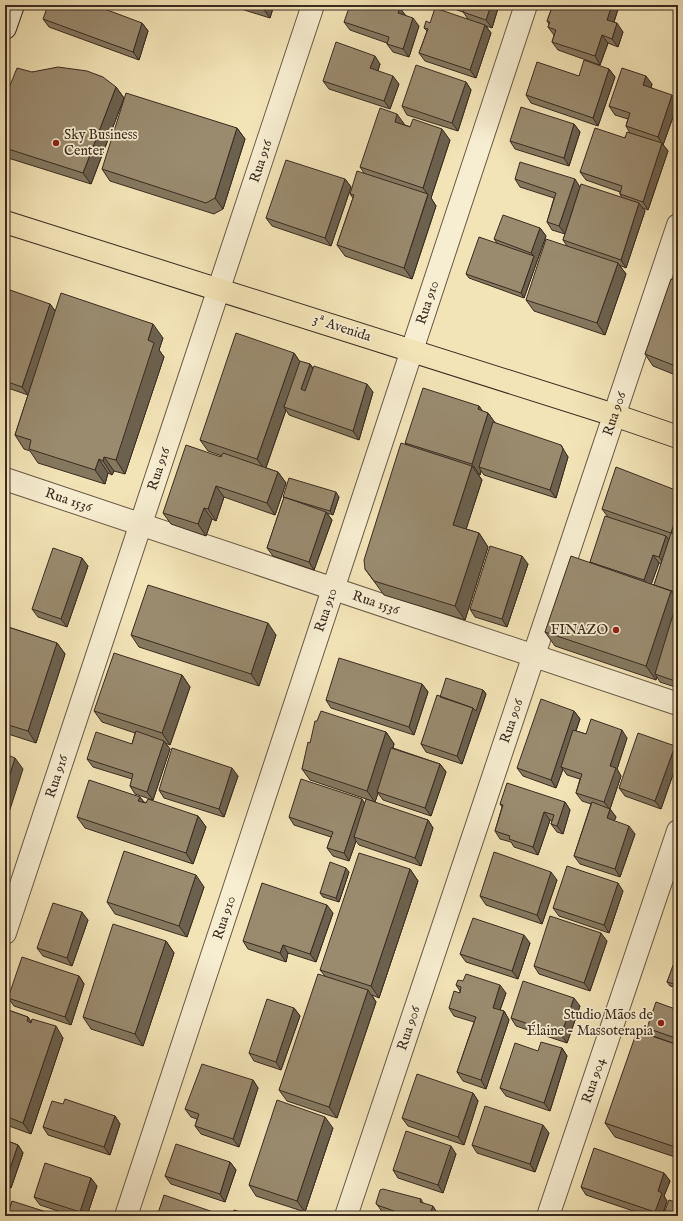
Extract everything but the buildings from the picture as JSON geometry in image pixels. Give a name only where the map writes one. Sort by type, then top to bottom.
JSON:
[{"type":"main road","name":"3ª Avenida","points":[[5,222],[614,415],[678,437]]},
{"type":"street","points":[[5,28],[13,5]]},
{"type":"street","name":"Rua 916","points":[[5,933],[313,5]]},
{"type":"street","name":"Rua 910","points":[[126,1216],[526,5]]},
{"type":"street","name":"Rua 906","points":[[346,1216],[678,225]]},
{"type":"street","name":"Rua 1536","points":[[5,479],[678,704]]},
{"type":"street","name":"Rua 904","points":[[548,1216],[678,831]]},
{"type":"place","name":"Sky Business Center","points":[[56,143]]},
{"type":"place","name":"FINAZO","points":[[616,630]]},
{"type":"place","name":"Studio Mãos de Élaine - Massoterapia","points":[[661,1023]]}]
